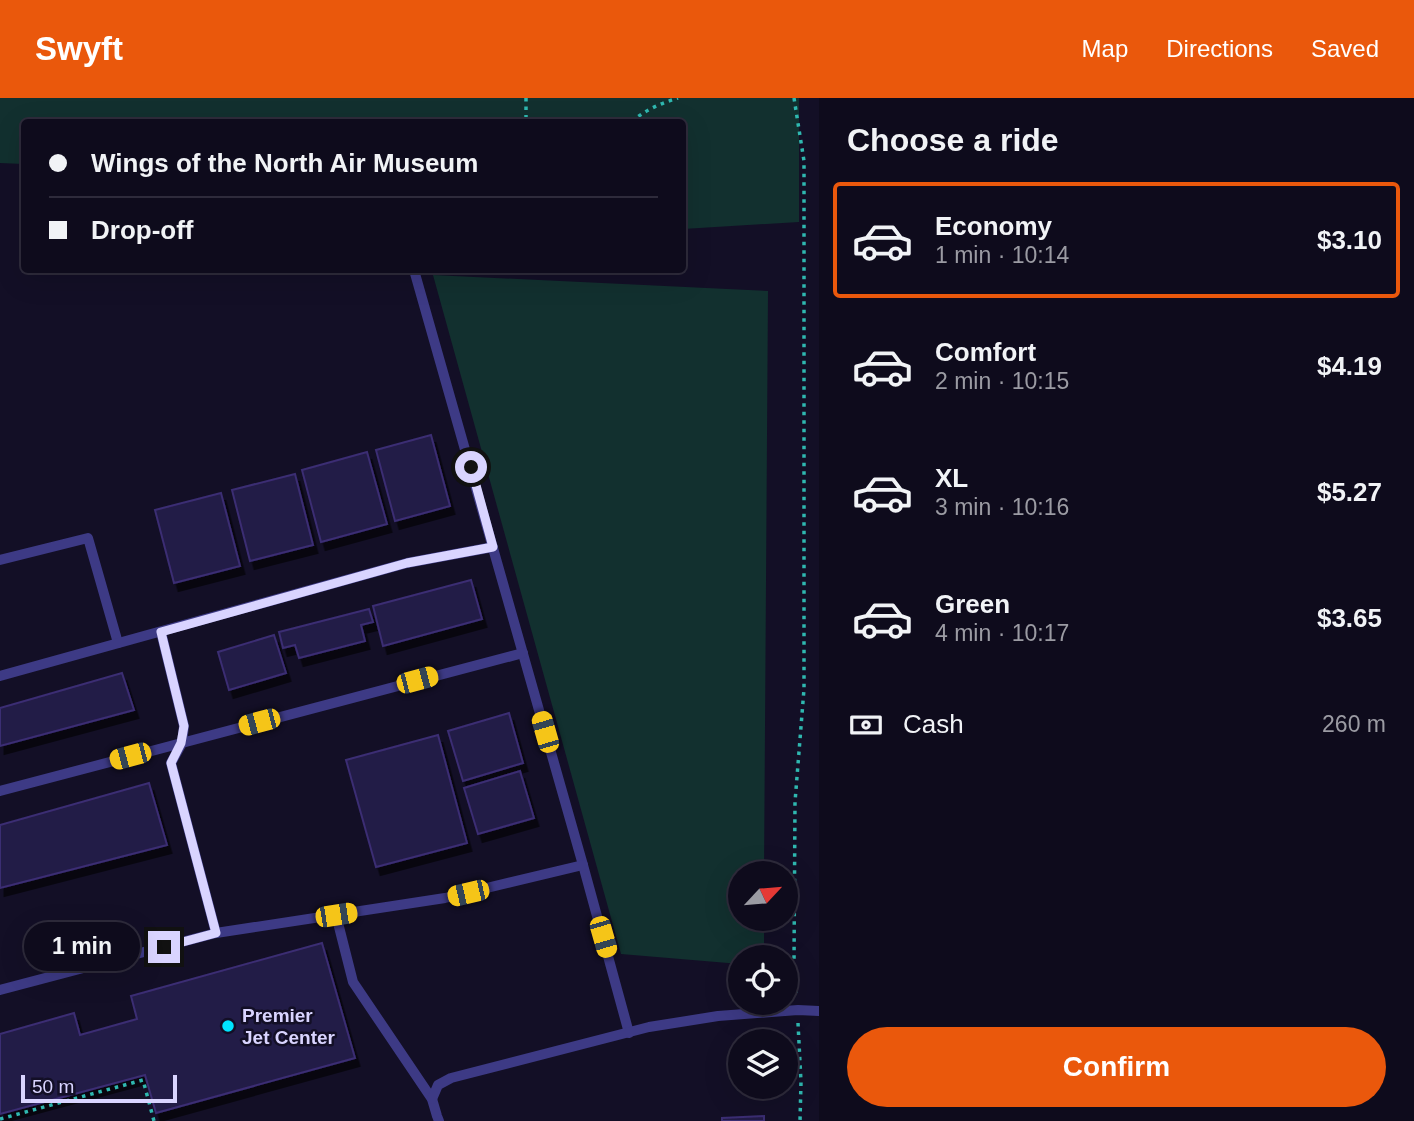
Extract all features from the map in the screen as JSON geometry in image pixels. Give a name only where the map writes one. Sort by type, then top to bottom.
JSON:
[{"type":"lane","points":[[415,273],[629,1033]]},
{"type":"lane","points":[[0,560],[89,538],[118,643]]},
{"type":"lane","points":[[0,676],[407,563],[493,547]]},
{"type":"lane","points":[[161,632],[184,726],[181,743],[171,763],[216,933]]},
{"type":"lane","points":[[0,791],[523,653]]},
{"type":"lane","points":[[0,990],[216,933],[445,898],[583,865]]},
{"type":"lane","points":[[336,915],[354,982],[432,1099],[439,1121]]},
{"type":"lane","points":[[798,1010],[819,1011]]},
{"type":"lane","points":[[432,1099],[438,1085],[452,1079],[649,1027],[731,1015]]},
{"type":"path","points":[[526,98],[526,119]]},
{"type":"path","points":[[635,119],[662,103],[678,98]]},
{"type":"path","points":[[794,98],[804,160],[804,675],[795,802],[794,945]]},
{"type":"path","points":[[797,1015],[800,1121]]},
{"type":"path","points":[[0,1119],[143,1080],[154,1121]]},
{"type":"green space","points":[[0,98],[799,98],[799,222],[686,229],[686,119],[21,119],[21,164],[0,163]]},
{"type":"green space","points":[[433,275],[768,291],[764,861],[728,861],[728,931],[764,931],[764,945],[728,945],[728,963],[621,954]]},
{"type":"building","points":[[431,435],[450,506],[395,521],[376,450]]},
{"type":"building","points":[[367,452],[387,524],[321,542],[302,470]]},
{"type":"building","points":[[295,474],[313,545],[250,561],[232,490]]},
{"type":"building","points":[[221,493],[240,566],[174,583],[155,510]]},
{"type":"building","points":[[471,580],[482,619],[383,646],[373,606]]},
{"type":"building","points":[[369,609],[373,622],[361,625],[365,641],[299,658],[295,645],[283,648],[279,632]]},
{"type":"building","points":[[274,635],[286,673],[229,690],[218,652]]},
{"type":"building","points":[[122,673],[134,710],[0,746],[0,708]]},
{"type":"building","points":[[509,713],[523,763],[463,781],[448,731]]},
{"type":"building","points":[[438,735],[467,843],[376,867],[346,760]]},
{"type":"building","points":[[520,771],[534,818],[478,834],[464,788]]},
{"type":"building","points":[[149,783],[167,845],[0,888],[0,825]]},
{"type":"building","name":"Premier Jet Center","points":[[322,943],[355,1058],[156,1113],[145,1075],[0,1114],[0,1034],[74,1013],[80,1035],[137,1019],[131,996]]},
{"type":"building","points":[[764,1116],[764,1121],[722,1121],[722,1118]]},
{"type":"place","name":"Premier Jet Center","points":[[228,1026]]},
{"type":"route","points":[[164,947],[216,933],[171,763],[181,743],[184,726],[161,632],[407,563],[493,547],[471,467]]}]
